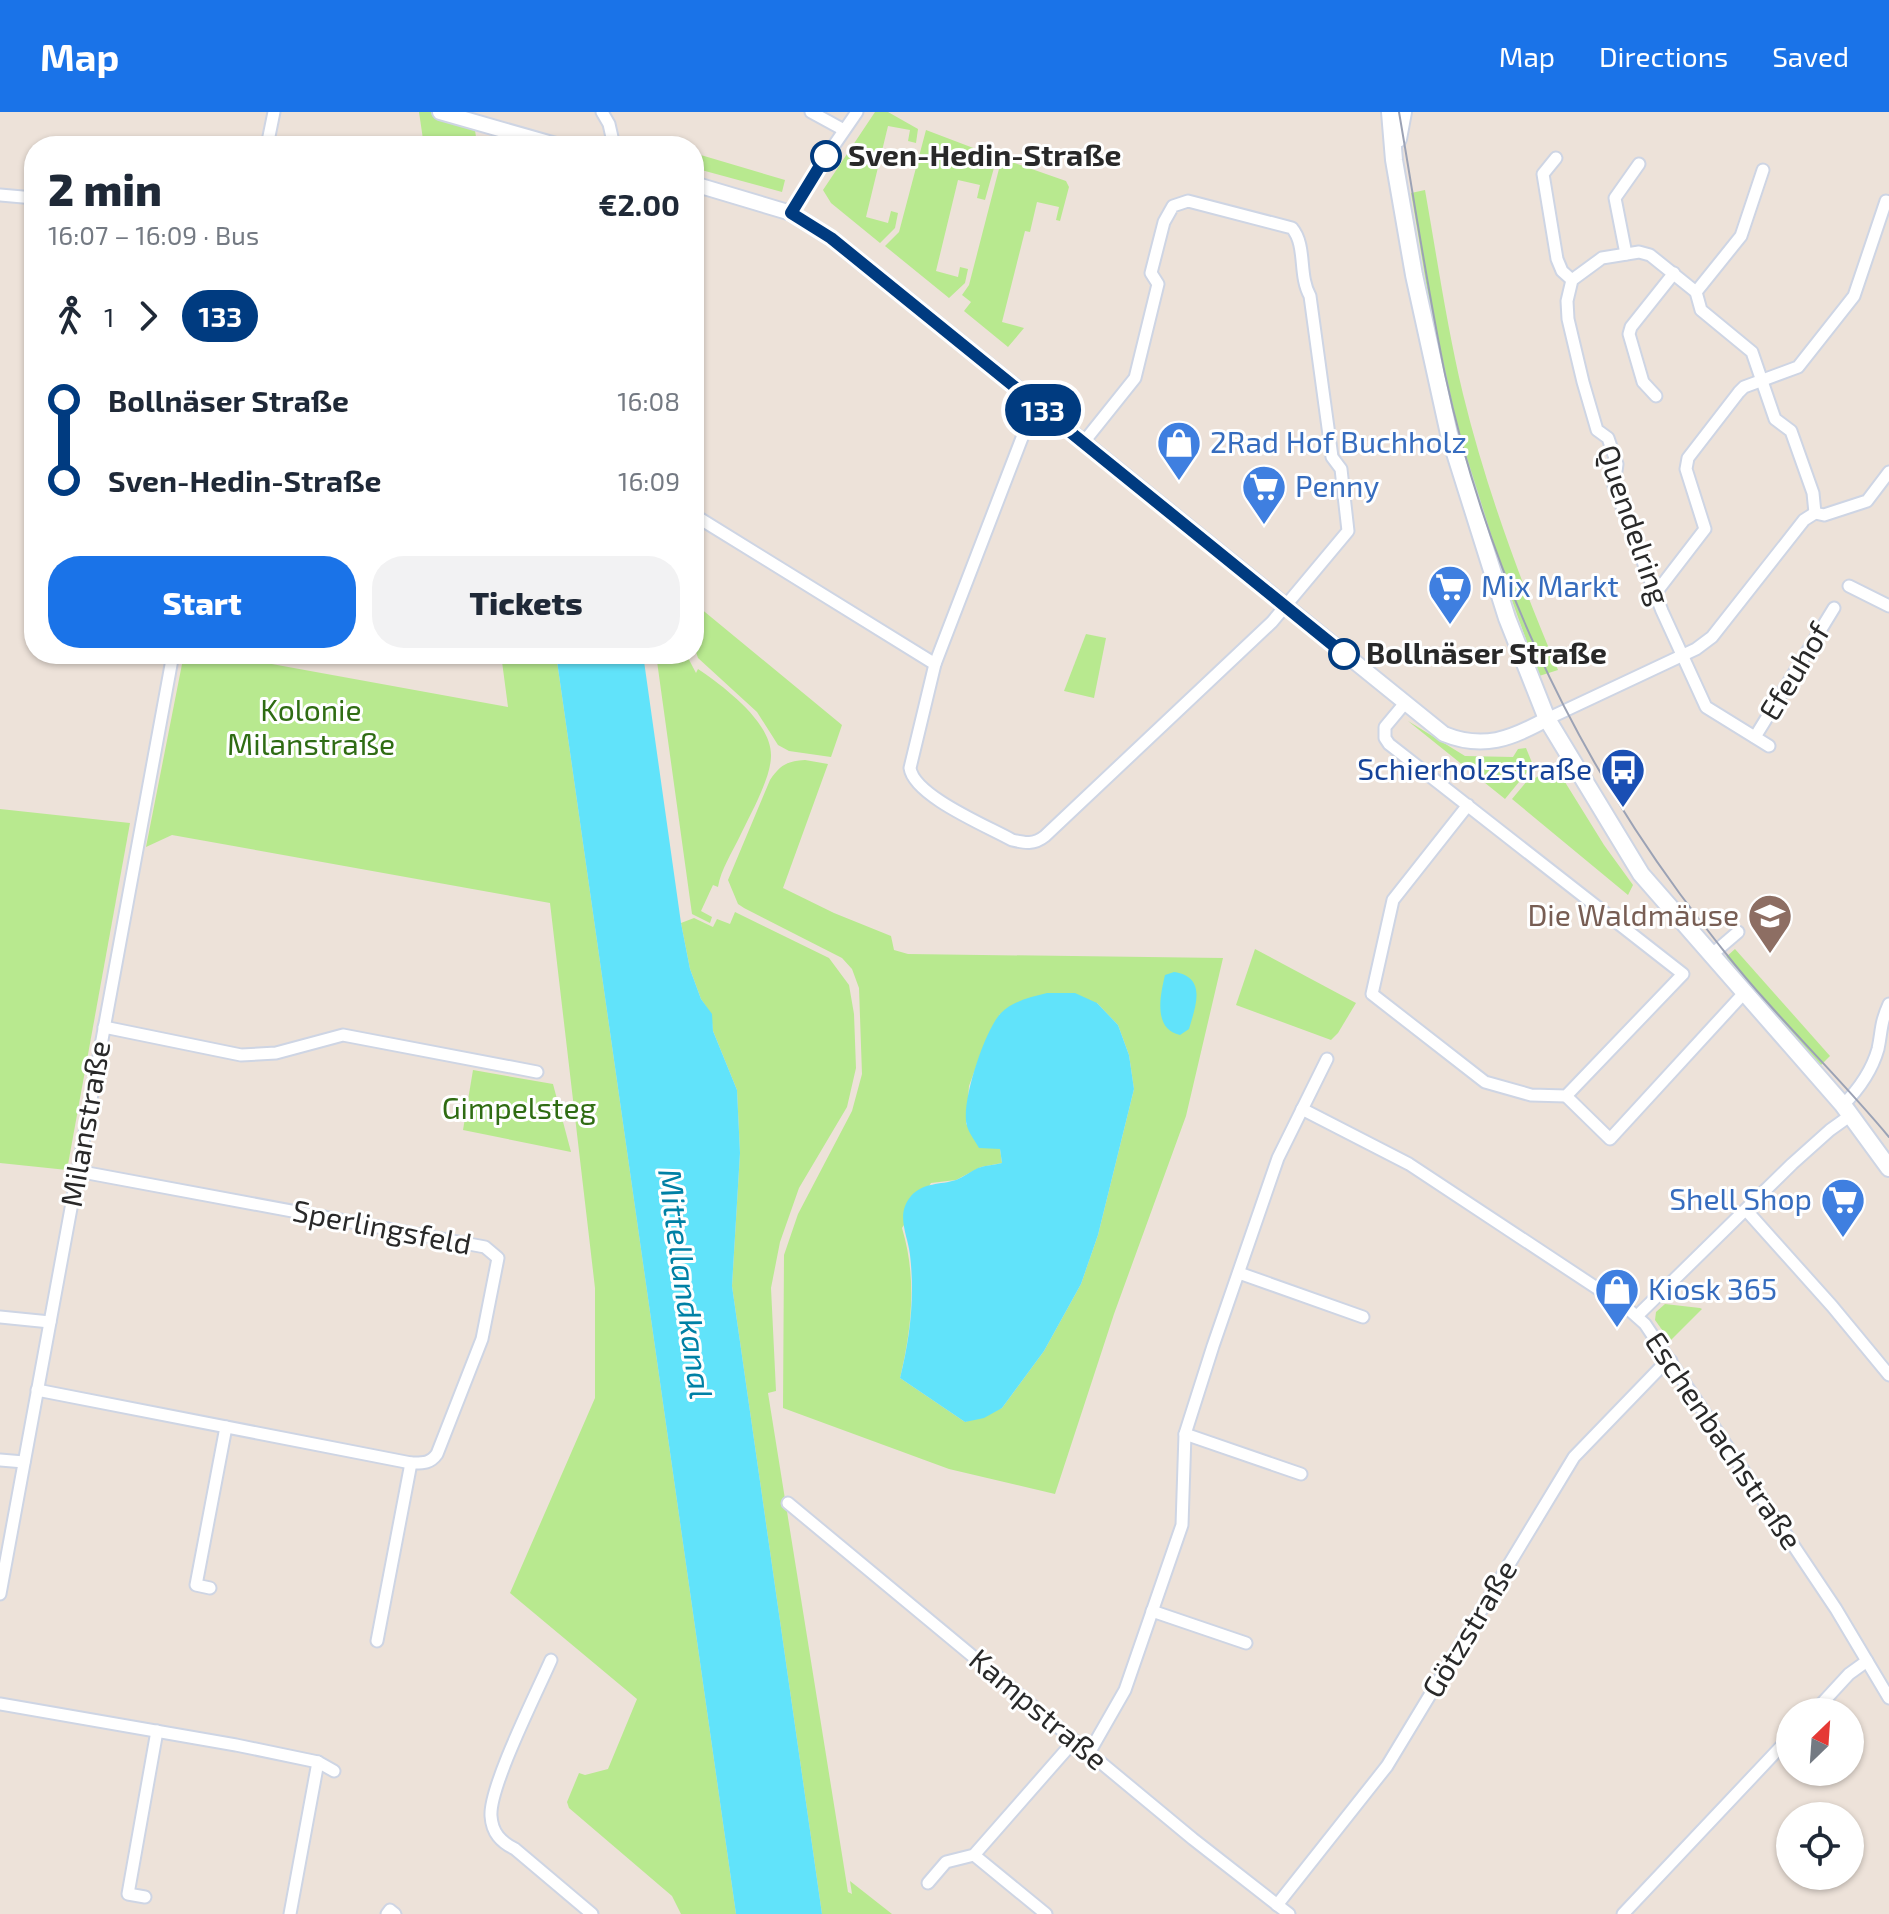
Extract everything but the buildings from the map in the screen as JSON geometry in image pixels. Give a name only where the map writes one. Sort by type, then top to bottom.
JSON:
[{"type":"main road","points":[[1390,112],[1394,160],[1427,338],[1449,434],[1507,618],[1547,719],[1641,874],[1847,1110],[1889,1168]]},
{"type":"main road","points":[[1394,160],[1403,112]]},
{"type":"street","points":[[269,136],[274,112]]},
{"type":"street","points":[[440,112],[524,136]]},
{"type":"street","points":[[602,112],[612,136]]},
{"type":"street","points":[[811,112],[844,130]]},
{"type":"street","points":[[791,213],[857,112]]},
{"type":"street","points":[[1556,158],[1543,174],[1557,259],[1562,271],[1572,280],[1595,262],[1645,253],[1696,292],[1701,310],[1752,352],[1775,419],[1791,431],[1813,493],[1815,513]]},
{"type":"street","points":[[1626,254],[1615,198],[1639,164]]},
{"type":"street","points":[[1696,292],[1741,236],[1763,170]]},
{"type":"street","points":[[704,187],[791,213],[831,238],[1444,734],[1474,744],[1499,740],[1682,657],[1712,637],[1804,520],[1815,513],[1824,515],[1867,501],[1889,472]]},
{"type":"street","points":[[0,195],[24,197]]},
{"type":"street","points":[[1042,409],[1025,430],[935,664],[910,768],[911,776],[925,792],[1012,840],[1025,843],[1038,842],[1285,607],[1348,531],[1341,469],[1332,457],[1310,296],[1304,286],[1299,240],[1292,228],[1188,201],[1173,206],[1164,222],[1151,273],[1158,284],[1135,378],[1083,443]]},
{"type":"street","points":[[1655,594],[1705,529],[1686,471],[1688,458],[1739,392],[1798,367],[1854,296],[1886,201]]},
{"type":"street","points":[[1656,396],[1643,382],[1629,334],[1631,327],[1674,273]]},
{"type":"street","name":"Quendelring","points":[[1572,280],[1567,301],[1568,319],[1597,430],[1608,438],[1617,464],[1614,486],[1682,657]]},
{"type":"street","points":[[704,521],[935,664]]},
{"type":"street","points":[[1849,586],[1889,606]]},
{"type":"street","name":"Efeuhof","points":[[1755,737],[1834,608]]},
{"type":"street","name":"Efeuhof","points":[[1682,657],[1706,707],[1769,746]]},
{"type":"street","name":"Milanstraße","points":[[0,1594],[2,1566],[24,1462],[171,664]]},
{"type":"street","points":[[1405,703],[1385,727],[1385,738],[1683,974],[1658,1004],[1566,1096]]},
{"type":"street","points":[[1468,805],[1393,900],[1372,994],[1485,1082],[1531,1095],[1566,1096],[1610,1139],[1744,993]]},
{"type":"street","points":[[1710,956],[1738,932]]},
{"type":"street","points":[[1637,1316],[1847,1110],[1878,1049],[1880,1023],[1889,1004]]},
{"type":"street","points":[[104,1027],[241,1055],[276,1053],[343,1035],[537,1072]]},
{"type":"street","points":[[1089,1753],[1125,1690],[1182,1525],[1185,1434],[1278,1158],[1327,1059]]},
{"type":"street","name":"Eschenbachstraße","points":[[1302,1109],[1409,1164],[1637,1316],[1655,1335],[1836,1609],[1889,1698]]},
{"type":"street","name":"Sperlingsfeld","points":[[77,1171],[485,1247],[498,1258],[482,1339],[437,1454],[431,1461],[411,1463]]},
{"type":"street","points":[[1746,1210],[1889,1375]]},
{"type":"street","points":[[1239,1273],[1363,1317]]},
{"type":"street","points":[[0,1317],[50,1322]]},
{"type":"street","name":"Götzstraße","points":[[1277,1905],[1387,1766],[1574,1457],[1659,1369],[1671,1361]]},
{"type":"street","points":[[37,1390],[411,1463],[377,1641]]},
{"type":"street","points":[[210,1588],[196,1585],[226,1427]]},
{"type":"street","points":[[1185,1434],[1301,1474]]},
{"type":"street","points":[[0,1460],[24,1462]]},
{"type":"street","name":"Kampstraße","points":[[788,1503],[1074,1741],[1289,1914]]},
{"type":"street","points":[[1152,1611],[1246,1643]]},
{"type":"street","points":[[551,1660],[496,1789],[491,1818],[496,1835],[504,1843],[592,1914]]},
{"type":"street","points":[[1827,1698],[1849,1674],[1867,1661]]},
{"type":"street","points":[[0,1704],[318,1762],[334,1771]]},
{"type":"street","points":[[145,1897],[128,1894],[157,1731]]},
{"type":"street","points":[[928,1883],[946,1862],[974,1855],[1074,1741]]},
{"type":"street","points":[[1623,1914],[1776,1752]]},
{"type":"street","points":[[290,1914],[318,1762]]},
{"type":"street","points":[[974,1855],[1046,1914]]},
{"type":"street","points":[[387,1914],[390,1910],[395,1914]]},
{"type":"green space","points":[[419,112],[476,112],[480,136],[423,136]]},
{"type":"green space","points":[[875,112],[888,112],[918,129],[916,143],[908,141],[910,130],[888,126],[866,217],[888,223],[891,211],[898,213],[895,228],[880,243],[831,203],[823,190]]},
{"type":"green space","points":[[926,130],[997,157],[985,200],[977,198],[980,185],[958,180],[936,271],[958,277],[960,267],[968,269],[965,283],[949,298],[885,246],[899,232]]},
{"type":"green space","points":[[704,156],[785,180],[782,192],[704,171]]},
{"type":"green space","points":[[1009,161],[1066,181],[1069,187],[1060,221],[1056,220],[1059,207],[1037,202],[1030,232],[1025,231],[1002,322],[1024,328],[1008,347],[964,311],[971,302],[962,295],[969,285],[1000,165]]},
{"type":"green space","points":[[1425,190],[1452,343],[1472,429],[1505,534],[1558,670],[1539,676],[1479,503],[1443,372],[1411,193]]},
{"type":"green space","points":[[704,611],[842,725],[831,757],[789,751],[778,745],[757,712],[704,663]]},
{"type":"green space","points":[[1086,634],[1106,638],[1094,698],[1064,691]]},
{"type":"green space","name":"Kolonie Milanstraße","points":[[182,664],[272,664],[508,707],[502,664],[557,664],[736,1914],[681,1914],[672,1896],[569,1808],[567,1802],[579,1773],[585,1775],[608,1769],[637,1699],[510,1593],[595,1398],[595,1288],[550,903],[172,835],[146,847]]},
{"type":"green space","points":[[657,664],[691,664],[696,673],[698,669],[720,685],[744,706],[764,730],[771,756],[764,785],[724,867],[718,887],[713,885],[701,911],[712,917],[710,923],[692,914]]},
{"type":"green space","points":[[1408,721],[1465,756],[1513,757],[1518,749],[1526,748],[1533,765],[1505,799]]},
{"type":"green space","points":[[805,760],[828,764],[783,888],[891,936],[894,950],[908,954],[1223,958],[1186,1116],[1114,1314],[1055,1494],[949,1469],[783,1408],[784,1255],[798,1214],[852,1111],[862,1074],[859,988],[852,969],[842,958],[738,904],[728,880],[770,780],[784,765]],"holes":[[[1097,1003],[1118,1025],[1129,1055],[1134,1089],[1098,1235],[1081,1284],[1044,1351],[1002,1408],[965,1422],[900,1378],[911,1303],[910,1265],[902,1228],[931,1183],[956,1180],[981,1167],[1002,1163],[1000,1149],[966,1124],[969,1086],[1000,1014]]]},
{"type":"green space","points":[[1552,769],[1556,775],[1560,774],[1633,885],[1628,895],[1512,799],[1532,775],[1535,778]]},
{"type":"green space","points":[[0,809],[130,823],[67,1170],[0,1163]]},
{"type":"green space","points":[[735,912],[829,958],[849,985],[854,1014],[856,1068],[847,1107],[799,1188],[780,1242],[771,1288],[776,1391],[768,1393],[848,1892],[852,1894],[850,1881],[892,1914],[822,1914],[732,1286],[740,1153],[737,1090],[713,1031],[711,1014],[701,999],[690,969],[681,923],[694,918],[713,927],[717,919],[730,924]]},
{"type":"green space","points":[[1255,949],[1356,1003],[1331,1040],[1236,1005]]},
{"type":"green space","points":[[1735,949],[1830,1056],[1820,1066],[1725,958]]},
{"type":"green space","name":"Gimpelsteg","points":[[473,1070],[553,1084],[571,1152],[463,1130]]},
{"type":"green space","points":[[1665,1304],[1702,1309],[1670,1341],[1655,1320],[1656,1312]]},
{"type":"water","name":"Mittellandkanal","points":[[557,664],[644,664],[690,969],[701,999],[712,1014],[713,1031],[737,1090],[740,1153],[732,1286],[822,1914],[736,1914]]},
{"type":"water","points":[[1174,972],[1191,980],[1196,993],[1189,1029],[1180,1035],[1166,1026],[1160,1011],[1165,975]]},
{"type":"water","points":[[1047,993],[1075,993],[1097,1003],[1118,1025],[1129,1055],[1134,1089],[1098,1235],[1081,1284],[1044,1351],[1002,1408],[984,1418],[965,1422],[900,1378],[912,1302],[904,1210],[911,1196],[921,1188],[956,1180],[978,1168],[1002,1163],[1000,1149],[979,1148],[968,1129],[966,1115],[970,1085],[988,1034],[1001,1013],[1017,1002]]},
{"type":"pier","points":[[472,112],[515,112],[573,129],[574,136],[476,136]]},
{"type":"tram line","points":[[1399,112],[1438,341],[1462,444],[1507,580],[1535,646],[1601,774],[1680,894],[1756,989],[1889,1137]]},
{"type":"bus line","name":"133","points":[[826,156],[791,213],[831,238],[1344,654]]},
{"type":"place","name":"Sven-Hedin-Straße","points":[[826,156]]},
{"type":"place","name":"2Rad Hof Buchholz","points":[[1179,482]]},
{"type":"place","name":"Penny","points":[[1264,526]]},
{"type":"place","name":"Mix Markt","points":[[1450,626]]},
{"type":"place","name":"Bollnäser Straße","points":[[1344,654]]},
{"type":"place","name":"Schierholzstraße","points":[[1623,809]]},
{"type":"place","name":"Die Waldmäuse","points":[[1770,955]]},
{"type":"place","name":"Shell Shop","points":[[1843,1239]]},
{"type":"place","name":"Kiosk 365","points":[[1617,1329]]}]
